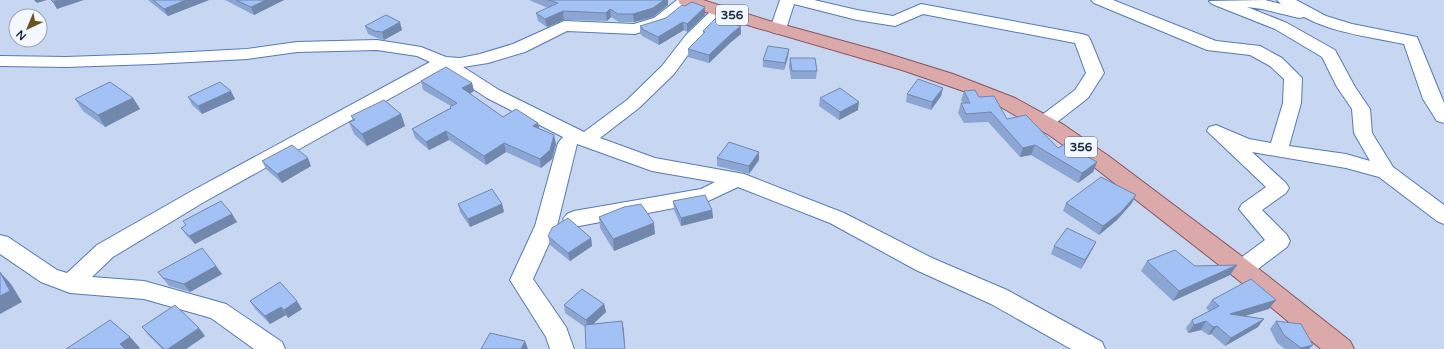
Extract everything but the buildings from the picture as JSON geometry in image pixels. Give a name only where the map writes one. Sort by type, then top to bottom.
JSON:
[{"type":"main road","name":"356","points":[[686,0],[719,12],[911,66],[984,92],[1045,122],[1093,155],[1242,269],[1340,349]]},
{"type":"street","points":[[70,284],[105,251],[197,197],[443,62],[460,63],[482,59],[519,48],[564,26],[635,29],[660,21],[686,0]]},
{"type":"street","points":[[778,29],[788,0]]},
{"type":"street","points":[[795,0],[857,15],[895,21],[921,9],[988,20],[1082,40],[1095,73],[1082,94],[1045,122]]},
{"type":"street","points":[[1099,0],[1213,46],[1254,50],[1276,62],[1293,78],[1292,103],[1278,151]]},
{"type":"street","points":[[1213,0],[1262,4],[1349,28],[1411,40],[1432,100],[1444,117]]},
{"type":"street","points":[[1213,0],[1281,26],[1329,54],[1346,87],[1361,109],[1362,133],[1386,172],[1444,216]]},
{"type":"street","points":[[1285,0],[1320,19]]},
{"type":"street","points":[[562,349],[557,334],[521,280],[546,226],[568,143],[633,104],[668,70],[692,38],[719,12]]},
{"type":"street","points":[[0,61],[66,62],[153,59],[247,54],[297,47],[377,45],[421,52],[443,62],[493,94],[580,137],[652,164],[737,179],[836,218],[924,264],[999,297],[1093,349]]},
{"type":"street","points":[[1242,269],[1279,241],[1249,209],[1278,188],[1216,131],[1245,145],[1346,161],[1386,172]]},
{"type":"street","points":[[574,219],[706,195],[737,179]]},
{"type":"street","points":[[0,243],[49,276],[70,284],[144,290],[218,311],[273,349]]}]
